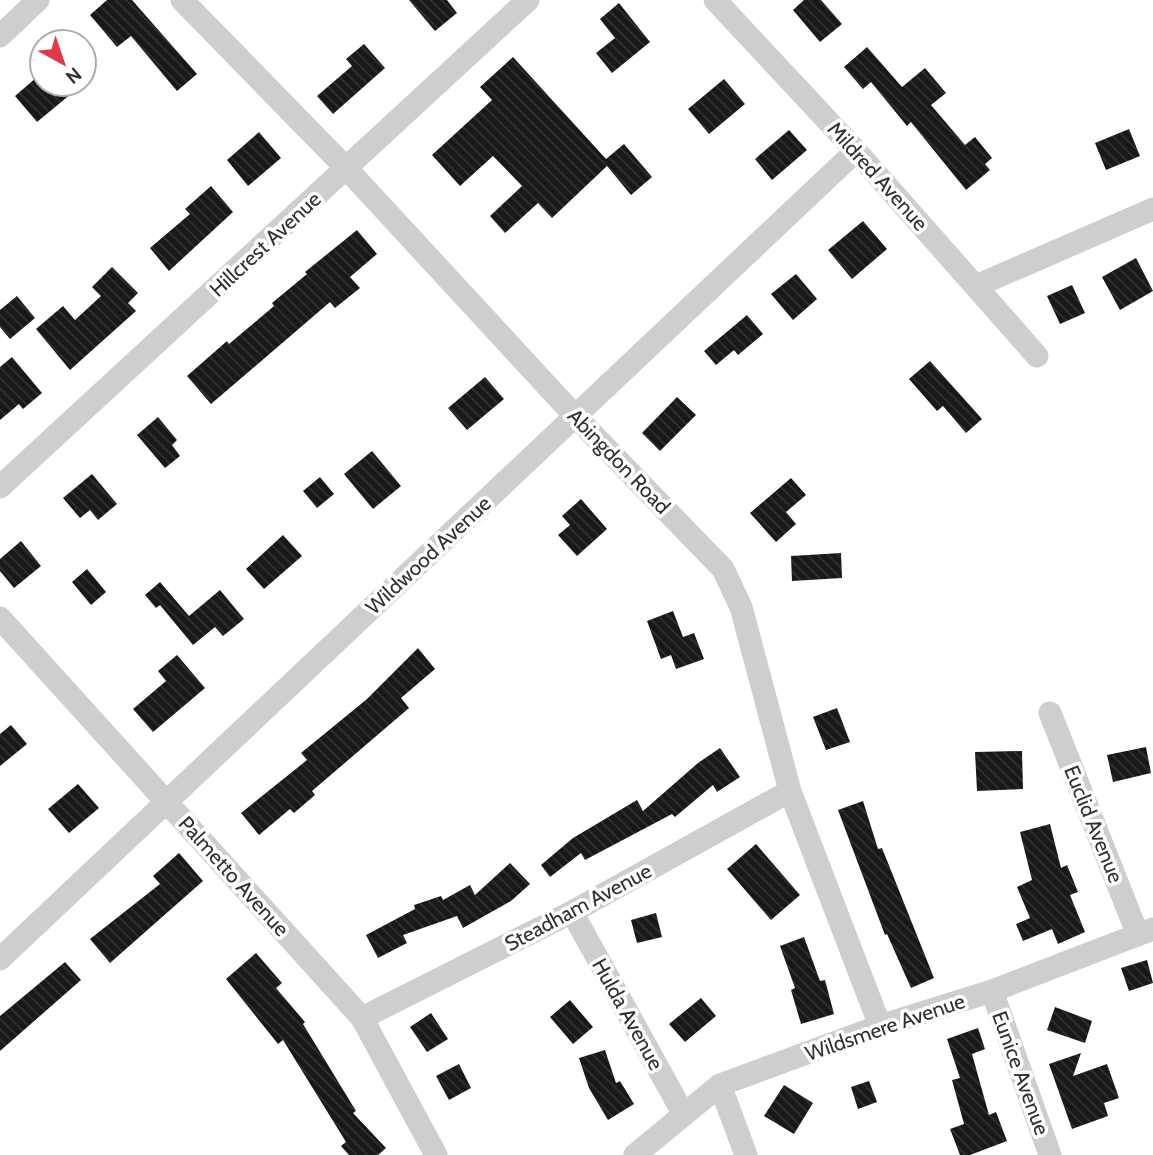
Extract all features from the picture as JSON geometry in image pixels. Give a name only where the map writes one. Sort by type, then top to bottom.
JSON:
[{"type":"street","points":[[0,36],[38,0]]},
{"type":"street","name":"Abingdon Road","points":[[182,0],[347,169],[576,416],[723,569],[741,607],[790,790],[880,1026]]},
{"type":"street","name":"Hillcrest Avenue","points":[[0,487],[528,0]]},
{"type":"street","name":"Mildred Avenue","points":[[715,0],[856,151],[1037,356]]},
{"type":"street","name":"Wildwood Avenue","points":[[0,959],[856,151]]},
{"type":"street","points":[[976,286],[1153,209]]},
{"type":"street","name":"Palmetto Avenue","points":[[0,618],[362,1018],[436,1155]]},
{"type":"street","name":"Euclid Avenue","points":[[1050,713],[1146,932]]},
{"type":"street","name":"Steadham Avenue","points":[[362,1018],[572,912],[790,790]]},
{"type":"street","name":"Hulda Avenue","points":[[572,912],[684,1115]]},
{"type":"street","name":"Wildsmere Avenue","points":[[635,1155],[720,1085],[880,1026],[992,991],[1146,932]]},
{"type":"street","name":"Eunice Avenue","points":[[992,991],[1050,1155]]},
{"type":"street","points":[[720,1085],[746,1155]]},
{"type":"building","points":[[107,0],[132,0],[197,74],[177,91],[131,36],[117,47],[90,15]]},
{"type":"building","points":[[409,0],[447,0],[457,13],[435,31]]},
{"type":"building","points":[[804,0],[821,0],[842,24],[820,42],[793,10]]},
{"type":"building","points":[[619,3],[650,42],[612,73],[596,53],[615,38],[600,19]]},
{"type":"building","points":[[364,44],[385,68],[333,114],[317,96],[352,66],[346,59]]},
{"type":"building","points":[[867,47],[902,87],[925,68],[946,93],[931,105],[965,145],[975,137],[992,158],[985,164],[990,170],[966,190],[911,122],[907,126],[871,82],[863,89],[844,67]]},
{"type":"building","points":[[513,57],[606,159],[624,144],[652,177],[631,195],[607,166],[552,218],[538,203],[505,233],[490,216],[522,186],[493,156],[460,186],[432,155],[492,100],[480,87]]},
{"type":"building","points":[[724,79],[745,104],[709,134],[688,109]]},
{"type":"building","points":[[28,85],[28,98],[66,98],[37,122],[15,96]]},
{"type":"building","points":[[1129,129],[1140,156],[1106,170],[1095,143]]},
{"type":"building","points":[[789,130],[807,150],[772,180],[755,159]]},
{"type":"building","points":[[259,132],[281,158],[248,186],[227,160]]},
{"type":"building","points":[[211,186],[233,212],[169,271],[150,248],[190,214],[185,209]]},
{"type":"building","points":[[863,221],[887,249],[852,279],[828,250]]},
{"type":"building","points":[[357,230],[377,254],[350,277],[360,288],[335,308],[330,302],[211,404],[187,376],[227,341],[229,344],[274,306],[272,303],[307,274],[305,272]]},
{"type":"building","points":[[1136,258],[1153,291],[1120,310],[1102,277]]},
{"type":"building","points":[[112,267],[138,293],[128,303],[136,311],[70,370],[36,329],[63,306],[75,320],[101,296],[92,287]]},
{"type":"building","points":[[796,274],[817,299],[793,320],[771,294]]},
{"type":"building","points":[[1072,285],[1085,313],[1060,324],[1047,296]]},
{"type":"building","points":[[17,296],[35,318],[10,339],[0,327],[0,310]]},
{"type":"building","points":[[747,315],[763,334],[738,355],[734,350],[716,365],[704,351]]},
{"type":"building","points":[[12,357],[42,393],[23,409],[19,404],[0,420],[0,367]]},
{"type":"building","points":[[930,361],[982,419],[966,433],[943,406],[937,411],[909,379]]},
{"type":"building","points":[[485,377],[504,399],[467,430],[448,408]]},
{"type":"building","points":[[677,397],[696,415],[660,451],[642,433]]},
{"type":"building","points":[[158,417],[177,440],[172,445],[180,456],[165,468],[137,435]]},
{"type":"building","points":[[372,451],[401,486],[373,509],[344,474]]},
{"type":"building","points":[[92,474],[117,504],[98,520],[90,510],[80,518],[63,498]]},
{"type":"building","points":[[320,477],[334,494],[317,508],[303,491]]},
{"type":"building","points":[[791,478],[806,495],[786,512],[796,524],[776,542],[750,513]]},
{"type":"building","points":[[581,499],[607,529],[577,556],[558,535],[570,525],[562,516]]},
{"type":"building","points":[[283,535],[302,556],[264,589],[246,569]]},
{"type":"building","points":[[21,541],[41,566],[14,588],[0,571],[0,559]]},
{"type":"building","points":[[841,553],[842,578],[792,581],[791,556]]},
{"type":"building","points":[[87,569],[106,592],[91,605],[72,582]]},
{"type":"building","points":[[160,582],[189,616],[220,590],[244,619],[223,636],[215,627],[193,645],[160,605],[156,608],[145,595]]},
{"type":"building","points":[[673,611],[683,637],[694,633],[704,659],[676,669],[671,655],[661,659],[647,621]]},
{"type":"building","points":[[418,648],[435,669],[401,698],[409,708],[312,791],[315,795],[294,813],[290,809],[259,835],[241,813],[307,760],[301,753],[367,699]]},
{"type":"building","points":[[177,655],[205,688],[153,732],[133,709],[166,681],[158,671]]},
{"type":"building","points":[[837,708],[850,742],[826,750],[813,717]]},
{"type":"building","points":[[11,725],[27,744],[0,766],[0,734]]},
{"type":"building","points":[[1146,747],[1151,773],[1113,782],[1107,755]]},
{"type":"building","points":[[720,748],[740,777],[717,792],[713,785],[675,817],[672,814],[585,860],[581,853],[550,877],[541,865],[573,838],[637,800],[643,811],[698,763]]},
{"type":"building","points":[[1022,751],[1023,789],[977,791],[975,752]]},
{"type":"building","points":[[78,784],[99,808],[69,833],[48,809]]},
{"type":"building","points":[[863,801],[878,849],[882,848],[934,978],[911,988],[887,934],[885,935],[838,810]]},
{"type":"building","points":[[1050,824],[1061,868],[1067,865],[1078,892],[1070,895],[1085,932],[1058,944],[1052,929],[1023,941],[1016,924],[1030,918],[1017,887],[1032,880],[1020,832]]},
{"type":"building","points":[[756,844],[800,895],[771,920],[727,869]]},
{"type":"building","points":[[179,853],[203,881],[110,963],[90,939],[160,884],[153,876]]},
{"type":"building","points":[[510,863],[530,884],[511,901],[463,928],[457,916],[403,935],[407,943],[378,958],[366,935],[415,909],[414,905],[441,896],[443,900],[470,885],[475,895]]},
{"type":"building","points":[[656,913],[662,937],[637,943],[631,920]]},
{"type":"building","points":[[804,937],[820,981],[825,980],[834,1014],[801,1024],[791,990],[795,988],[780,946]]},
{"type":"building","points":[[256,953],[282,983],[276,988],[305,1022],[303,1024],[356,1111],[353,1113],[386,1148],[378,1155],[349,1155],[341,1146],[346,1142],[283,1040],[278,1044],[226,979]]},
{"type":"building","points":[[1147,960],[1153,983],[1129,991],[1121,968]]},
{"type":"building","points":[[65,962],[81,980],[0,1051],[0,1016]]},
{"type":"building","points":[[701,998],[716,1016],[685,1042],[669,1024]]},
{"type":"building","points":[[570,1000],[593,1027],[573,1044],[550,1017]]},
{"type":"building","points":[[1055,1007],[1092,1021],[1085,1043],[1047,1030]]},
{"type":"building","points":[[431,1013],[448,1039],[427,1052],[410,1027]]},
{"type":"building","points":[[978,1028],[985,1049],[972,1054],[989,1115],[996,1112],[1007,1141],[970,1155],[960,1155],[950,1129],[964,1124],[952,1080],[960,1078],[947,1039]]},
{"type":"building","points":[[605,1050],[616,1083],[620,1081],[634,1104],[608,1120],[589,1088],[579,1058]]},
{"type":"building","points":[[1081,1053],[1073,1076],[1107,1064],[1119,1098],[1104,1103],[1108,1116],[1072,1129],[1049,1064]]},
{"type":"building","points":[[459,1064],[471,1088],[449,1100],[436,1076]]},
{"type":"building","points":[[869,1081],[877,1102],[858,1109],[851,1087]]},
{"type":"building","points":[[784,1085],[813,1103],[794,1134],[764,1116]]}]
